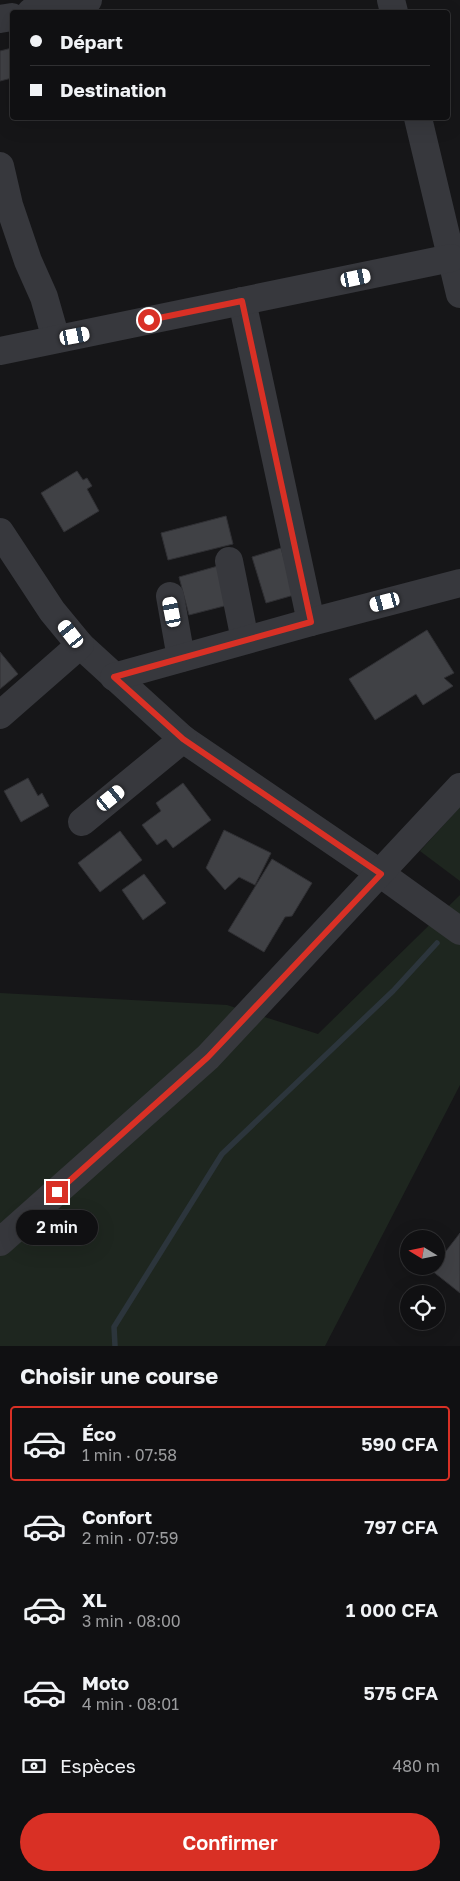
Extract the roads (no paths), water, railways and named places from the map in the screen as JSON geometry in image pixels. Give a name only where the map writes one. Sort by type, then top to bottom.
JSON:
[{"type":"street","points":[[40,10],[88,0]]},
{"type":"street","points":[[418,120],[460,294]]},
{"type":"street","points":[[0,166],[9,205],[28,261],[44,297],[56,340]]},
{"type":"street","points":[[0,351],[451,258]]},
{"type":"street","points":[[242,301],[311,622]]},
{"type":"street","points":[[0,532],[52,611],[80,645],[183,739],[381,874],[460,931]]},
{"type":"street","points":[[229,561],[245,640]]},
{"type":"street","points":[[114,677],[460,583]]},
{"type":"street","points":[[170,596],[181,658]]},
{"type":"street","points":[[0,715],[80,645]]},
{"type":"street","points":[[82,822],[183,739]]},
{"type":"street","points":[[0,1242],[208,1057],[381,874],[460,787]]},
{"type":"waterway","points":[[115,1346],[114,1327],[222,1154],[393,991],[437,943]]}]
